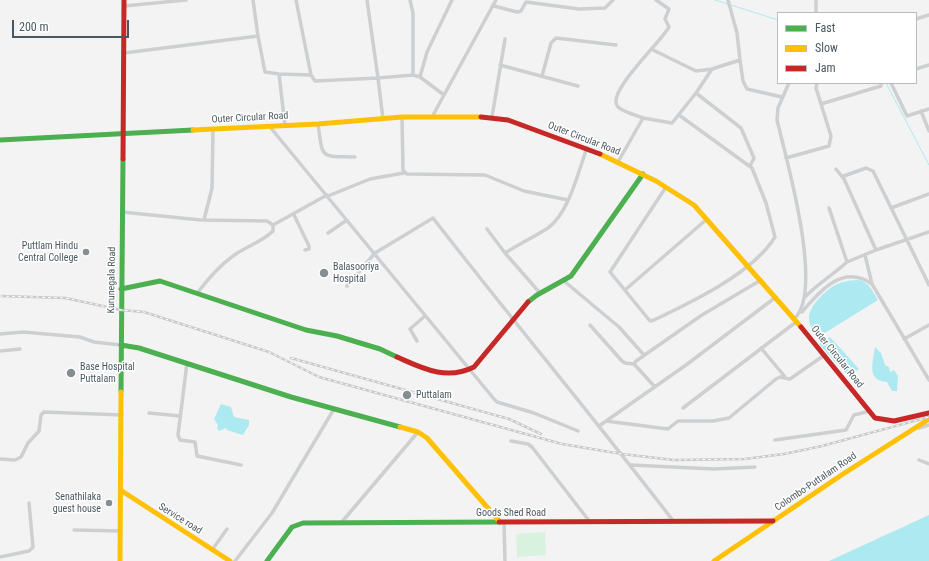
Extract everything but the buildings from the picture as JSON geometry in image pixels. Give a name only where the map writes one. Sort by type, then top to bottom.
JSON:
[{"type":"main road","name":"Kurunegala Road","points":[[120,561],[122,491],[121,289],[124,0]]},
{"type":"main road","name":"Outer Circular Road","points":[[0,140],[270,127],[402,117],[492,117],[508,120],[587,148],[618,162],[666,187],[694,205],[796,319],[823,356],[876,418],[882,422],[929,413]]},
{"type":"main road","points":[[121,289],[160,281],[198,292],[312,332],[337,336],[380,349],[430,372],[464,372],[470,370],[532,298],[571,276],[643,174]]},
{"type":"main road","points":[[121,345],[139,348],[334,408],[418,432],[427,438],[502,522]]},
{"type":"main road","name":"Colombo-Puttalam Road","points":[[714,561],[843,474],[929,419]]},
{"type":"main road","name":"Service road","points":[[122,491],[230,561]]},
{"type":"main road","name":"Goods Shed Road","points":[[267,561],[292,527],[296,524],[773,521]]},
{"type":"street","points":[[124,6],[186,0]]},
{"type":"street","points":[[253,0],[265,72],[311,75]]},
{"type":"street","points":[[296,0],[311,75],[315,80],[378,78],[413,75],[420,77],[444,95]]},
{"type":"street","points":[[367,0],[383,119]]},
{"type":"street","points":[[410,0],[413,13],[413,75]]},
{"type":"street","points":[[420,77],[426,52],[452,0]]},
{"type":"street","points":[[432,117],[496,0]]},
{"type":"street","points":[[494,6],[517,12],[521,11],[526,2],[579,9],[605,8],[613,0]]},
{"type":"street","points":[[656,0],[669,9],[665,19],[669,27],[632,71],[615,100],[619,108],[643,118],[668,124],[672,123],[679,116],[712,69]]},
{"type":"street","points":[[728,0],[737,33],[742,82],[747,89],[782,97]]},
{"type":"street","points":[[816,0],[816,12]]},
{"type":"street","points":[[917,18],[929,15]]},
{"type":"street","points":[[124,53],[258,36]]},
{"type":"street","points":[[542,76],[551,43],[556,38],[616,45]]},
{"type":"street","points":[[492,117],[505,39]]},
{"type":"street","points":[[651,49],[696,71],[712,69],[740,60]]},
{"type":"street","points":[[500,65],[578,86]]},
{"type":"street","points":[[917,69],[929,65]]},
{"type":"street","points":[[279,74],[286,126]]},
{"type":"street","points":[[788,84],[778,108],[777,120],[797,200],[803,235],[806,277],[802,308],[796,319]]},
{"type":"street","points":[[786,158],[829,146],[831,136],[816,88],[817,84]]},
{"type":"street","points":[[821,104],[881,86],[881,84]]},
{"type":"street","points":[[891,84],[907,116],[929,109]]},
{"type":"street","points":[[696,93],[741,128],[754,158],[750,166]]},
{"type":"street","points":[[921,111],[929,131]]},
{"type":"street","points":[[666,187],[610,269],[610,274],[650,320],[653,321],[710,292],[748,265],[776,237],[758,180],[750,166],[679,116]]},
{"type":"street","points":[[402,117],[404,173]]},
{"type":"street","points":[[618,162],[643,118]]},
{"type":"street","points":[[318,124],[321,150],[324,154],[328,156],[355,157]]},
{"type":"street","points":[[270,127],[497,402],[534,412],[578,431]]},
{"type":"street","points":[[204,220],[212,188],[213,129]]},
{"type":"street","points":[[505,253],[549,227],[560,215],[568,200],[587,148]]},
{"type":"street","points":[[836,168],[844,179],[876,250]]},
{"type":"street","points":[[844,179],[844,176],[870,168],[929,285]]},
{"type":"street","points":[[273,225],[327,196],[370,179],[404,173],[486,175],[524,191],[568,200]]},
{"type":"street","points":[[891,208],[929,194]]},
{"type":"street","points":[[829,208],[847,262]]},
{"type":"street","points":[[122,212],[204,220],[267,221],[273,225]]},
{"type":"street","points":[[294,215],[309,246],[309,249],[305,250]]},
{"type":"street","points":[[347,286],[375,253],[433,218],[512,321],[631,465],[674,522]]},
{"type":"street","points":[[625,290],[707,218]]},
{"type":"street","points":[[328,233],[347,220]]},
{"type":"street","points":[[198,292],[211,275],[232,256],[268,236],[273,231],[273,225]]},
{"type":"street","points":[[487,229],[505,253],[540,293]]},
{"type":"street","points":[[804,298],[818,284],[847,262],[876,250],[929,232]]},
{"type":"street","points":[[865,255],[872,284],[929,380]]},
{"type":"street","points":[[837,271],[844,278]]},
{"type":"street","points":[[683,408],[762,348],[796,319],[830,282],[844,278],[865,279],[872,284]]},
{"type":"street","points":[[634,364],[644,355],[702,315],[761,280]]},
{"type":"street","points":[[564,281],[619,327],[644,355]]},
{"type":"street","points":[[599,426],[776,297]]},
{"type":"street","points":[[417,341],[410,329],[425,316]]},
{"type":"street","points":[[590,324],[625,363],[634,364],[655,386]]},
{"type":"street","points":[[904,338],[929,325]]},
{"type":"street","points":[[0,334],[23,332],[80,337],[94,342],[121,345]]},
{"type":"street","points":[[762,348],[787,379]]},
{"type":"street","points":[[0,351],[20,350]]},
{"type":"street","points":[[606,421],[668,429],[678,421],[726,420],[776,379],[780,377],[787,379],[794,377],[823,356]]},
{"type":"street","points":[[188,363],[180,416],[179,439],[195,442],[197,456],[241,465]]},
{"type":"street","points":[[235,561],[272,513],[334,408]]},
{"type":"street","points":[[775,440],[846,430],[854,415],[870,411]]},
{"type":"street","points":[[0,459],[15,460],[21,457],[28,443],[40,431],[41,415],[44,412],[122,415]]},
{"type":"street","points":[[149,414],[180,416]]},
{"type":"street","points":[[915,429],[929,425]]},
{"type":"street","points":[[341,523],[418,432]]},
{"type":"street","points":[[511,441],[528,444],[532,447],[590,522]]},
{"type":"street","points":[[919,460],[929,464]]},
{"type":"street","points":[[631,465],[707,469],[755,467]]},
{"type":"street","points":[[0,557],[29,551],[33,547],[29,503]]},
{"type":"street","points":[[502,522],[505,561]]},
{"type":"street","points":[[212,550],[227,529]]},
{"type":"street","points":[[74,530],[121,531]]},
{"type":"green space","points":[[545,532],[546,555],[517,557],[516,534]]},
{"type":"water","points":[[859,280],[868,285],[878,300],[820,336],[816,335],[810,325],[809,318],[812,308],[816,302],[825,292],[835,285],[847,281]]},
{"type":"water","points":[[830,337],[859,369],[848,376],[819,344]]},
{"type":"water","points":[[875,347],[881,353],[885,365],[889,367],[890,372],[894,370],[898,376],[897,391],[892,391],[887,382],[880,381],[873,374],[872,364]]},
{"type":"water","points":[[221,404],[231,407],[234,417],[249,420],[249,425],[243,435],[227,430],[226,428],[219,431],[217,428],[218,425],[214,419]]},
{"type":"water","points":[[929,515],[929,561],[829,561]]},
{"type":"waterway","points":[[715,0],[728,4]]},
{"type":"waterway","points":[[731,5],[777,20]]},
{"type":"waterway","points":[[887,84],[929,165]]},
{"type":"railway","points":[[0,296],[65,298],[121,310],[144,312],[269,352],[319,377],[562,444],[622,454],[674,460],[745,459],[784,454],[822,446],[929,417]]},
{"type":"railway","points":[[291,358],[509,419],[541,434]]},
{"type":"traffic: fast","points":[[0,140],[193,130]]},
{"type":"traffic: fast","points":[[121,392],[123,159]]},
{"type":"traffic: fast","points":[[528,302],[537,295],[571,276],[643,174]]},
{"type":"traffic: fast","points":[[121,289],[160,281],[306,330],[337,336],[380,349],[397,357]]},
{"type":"traffic: fast","points":[[121,345],[139,348],[291,397],[400,427]]},
{"type":"traffic: fast","points":[[267,561],[292,527],[303,523],[499,522]]},
{"type":"traffic: slow","points":[[193,130],[318,124],[402,117],[481,117]]},
{"type":"traffic: slow","points":[[600,154],[656,181],[694,205],[801,327]]},
{"type":"traffic: slow","points":[[120,561],[121,392]]},
{"type":"traffic: slow","points":[[714,561],[843,474],[929,419]]},
{"type":"traffic: slow","points":[[400,427],[418,432],[427,438],[500,522]]},
{"type":"traffic: slow","points":[[122,491],[230,561]]},
{"type":"traffic: jam","points":[[123,159],[124,0]]},
{"type":"traffic: jam","points":[[481,117],[508,120],[600,154]]},
{"type":"traffic: jam","points":[[397,357],[425,369],[444,373],[454,373],[474,367],[528,302]]},
{"type":"traffic: jam","points":[[801,327],[875,418],[894,421],[929,413]]},
{"type":"traffic: jam","points":[[499,522],[773,521]]},
{"type":"place","name":"Puttlam Hindu Central College","points":[[86,252]]},
{"type":"place","name":"Balasooriya Hospital","points":[[324,273]]},
{"type":"place","name":"Base Hospital Puttalam","points":[[71,373]]},
{"type":"place","name":"Puttalam","points":[[407,395]]},
{"type":"place","name":"Senathilaka guest house","points":[[109,503]]}]
